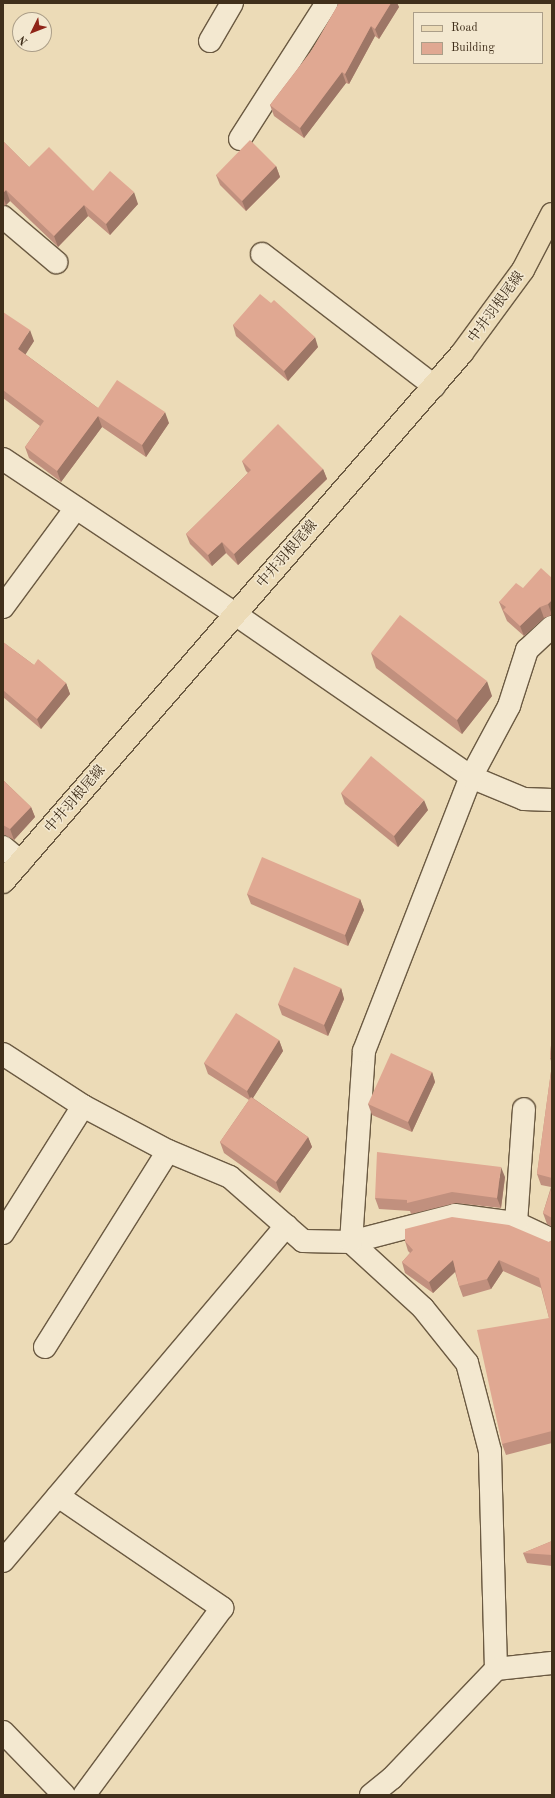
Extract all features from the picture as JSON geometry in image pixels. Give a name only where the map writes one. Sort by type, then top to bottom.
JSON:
[{"type":"main road","name":"中井羽根尾線","points":[[3,882],[462,353],[523,270],[552,214]]},
{"type":"street","points":[[210,40],[232,3]]},
{"type":"street","points":[[240,140],[327,3]]},
{"type":"street","points":[[3,217],[56,262]]},
{"type":"street","points":[[262,254],[434,386]]},
{"type":"street","points":[[3,459],[235,614],[471,777],[524,799],[552,800]]},
{"type":"street","points":[[3,607],[76,508]]},
{"type":"street","points":[[351,1242],[364,1051],[471,777],[509,706],[527,650],[552,626]]},
{"type":"street","points":[[3,847],[21,862]]},
{"type":"street","points":[[3,1054],[82,1106],[168,1151],[230,1177],[303,1241],[351,1242],[455,1215],[516,1223],[552,1240]]},
{"type":"street","points":[[3,1233],[82,1106]]},
{"type":"street","points":[[516,1223],[524,1109]]},
{"type":"street","points":[[45,1347],[168,1151]]},
{"type":"street","points":[[3,1561],[286,1226]]},
{"type":"street","points":[[351,1242],[424,1308],[467,1363],[490,1451],[496,1669]]},
{"type":"street","points":[[58,1496],[222,1608],[84,1795]]},
{"type":"street","points":[[371,1795],[392,1778],[496,1669],[552,1663]]},
{"type":"street","points":[[3,1732],[64,1795]]},
{"type":"building","points":[[339,3],[391,3],[375,29],[371,26],[345,74],[342,72],[300,128],[270,105],[312,50]]},
{"type":"building","points":[[250,140],[276,166],[242,201],[216,175]]},
{"type":"building","points":[[3,141],[29,167],[49,147],[93,191],[110,171],[134,192],[106,224],[84,205],[54,236],[6,190],[3,193]]},
{"type":"building","points":[[260,294],[271,303],[274,300],[315,337],[284,371],[233,325]]},
{"type":"building","points":[[3,312],[30,330],[18,349],[98,408],[117,380],[165,412],[142,445],[98,416],[57,471],[25,447],[44,421],[3,390]]},
{"type":"building","points":[[278,424],[323,469],[234,554],[222,542],[208,555],[186,534],[251,470],[242,461]]},
{"type":"building","points":[[541,568],[552,578],[552,600],[548,604],[540,607],[520,626],[503,610],[506,607],[499,602],[516,583],[523,588]]},
{"type":"building","points":[[400,615],[487,681],[457,720],[371,653]]},
{"type":"building","points":[[3,642],[34,665],[38,659],[66,683],[37,719],[3,690]]},
{"type":"building","points":[[371,756],[424,800],[394,836],[341,793]]},
{"type":"building","points":[[3,780],[31,807],[10,829],[3,825]]},
{"type":"building","points":[[262,857],[360,899],[345,935],[247,894]]},
{"type":"building","points":[[294,967],[341,988],[324,1025],[278,1004]]},
{"type":"building","points":[[236,1013],[279,1040],[247,1091],[204,1063]]},
{"type":"building","points":[[552,1032],[552,1058],[550,1058]]},
{"type":"building","points":[[391,1053],[432,1072],[408,1122],[368,1104]]},
{"type":"building","points":[[552,1064],[552,1178],[537,1174]]},
{"type":"building","points":[[251,1097],[308,1137],[276,1182],[220,1142]]},
{"type":"building","points":[[377,1152],[501,1167],[497,1198],[452,1192],[407,1203],[407,1200],[375,1198]]},
{"type":"building","points":[[552,1186],[552,1218],[543,1213]]},
{"type":"building","points":[[452,1217],[509,1225],[549,1242],[552,1240],[552,1431],[502,1444],[477,1330],[549,1318],[539,1278],[499,1260],[487,1279],[459,1286],[453,1260],[429,1282],[402,1262],[413,1250],[405,1241],[405,1229]]},
{"type":"building","points":[[552,1541],[552,1555],[523,1553]]}]
